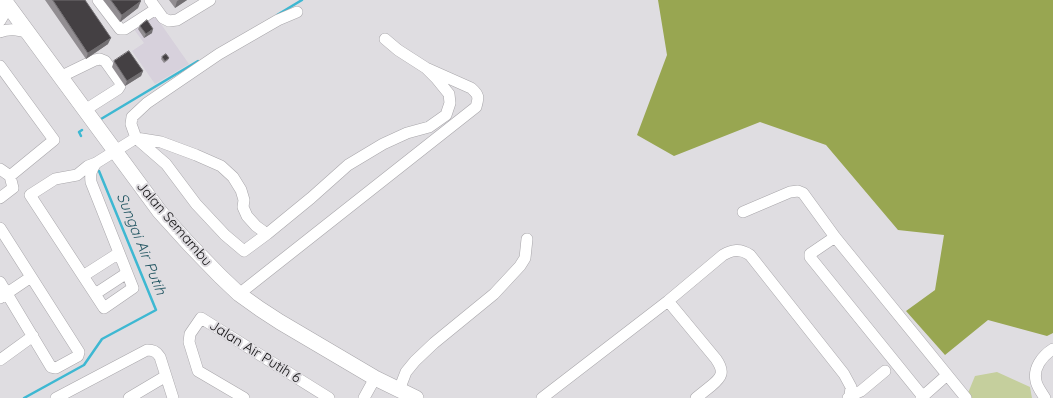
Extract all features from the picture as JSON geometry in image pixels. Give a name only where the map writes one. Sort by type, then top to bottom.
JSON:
[{"type":"main road","name":"Jalan Semambu","points":[[5,1],[114,151],[171,224],[209,266],[239,294],[280,322],[403,394],[416,398]]},
{"type":"street","points":[[98,0],[120,29],[125,29],[153,4],[163,18],[169,21],[177,20],[210,0]]},
{"type":"street","points":[[0,21],[3,16],[5,1]]},
{"type":"street","points":[[297,12],[278,20],[219,54],[147,103],[132,117],[131,124],[136,138],[166,164],[196,204],[225,235],[244,251],[311,198],[348,165],[383,144],[407,133],[429,127],[446,115],[450,103],[449,94],[426,68]]},
{"type":"street","points":[[0,32],[4,30],[14,30],[27,32]]},
{"type":"street","points":[[239,294],[476,107],[478,99],[477,92],[426,68],[398,50],[385,38]]},
{"type":"street","points":[[60,77],[94,60],[105,61],[120,82],[120,86],[118,89],[85,110]]},
{"type":"street","points":[[0,66],[54,140],[10,176]]},
{"type":"street","points":[[96,163],[92,168],[90,175],[91,182],[133,288],[104,308],[30,196],[55,179],[77,175],[88,166],[96,163],[136,138],[161,142],[221,166],[233,177],[241,190],[244,200],[243,207],[247,216],[256,226],[267,234]]},
{"type":"street","points":[[0,169],[10,176],[13,188],[0,198]]},
{"type":"street","points":[[77,175],[91,182]]},
{"type":"street","points":[[743,212],[790,192],[798,191],[803,193],[835,237],[966,398]]},
{"type":"street","points":[[0,228],[79,352],[78,356],[56,368],[52,367],[33,336],[3,296],[0,282]]},
{"type":"street","points":[[835,237],[810,254],[810,257],[922,398],[947,375]]},
{"type":"street","points":[[403,394],[406,372],[434,343],[494,294],[520,266],[524,258],[527,239]]},
{"type":"street","points":[[542,398],[668,300],[723,255],[734,250],[740,250],[750,255],[844,374],[851,388],[849,397]]},
{"type":"street","points":[[83,276],[119,253]]},
{"type":"street","points":[[95,294],[127,273]]},
{"type":"street","points":[[3,296],[31,276]]},
{"type":"street","points":[[668,300],[716,359],[721,369],[721,374],[718,380],[696,398]]},
{"type":"street","name":"Jalan Air Putih 6","points":[[244,398],[198,371],[189,342],[190,334],[201,318],[329,398]]},
{"type":"street","points":[[0,360],[33,336]]},
{"type":"street","points":[[1045,398],[1036,382],[1036,369],[1040,361],[1053,349]]},
{"type":"street","points":[[56,398],[147,350],[157,352],[160,356],[173,398]]},
{"type":"street","points":[[849,397],[861,391],[885,371]]},
{"type":"street","points":[[129,398],[166,376]]},
{"type":"street","points":[[364,398],[375,378]]},
{"type":"shaded area","points":[[154,14],[189,64],[155,84],[132,51],[144,43],[133,28]]},
{"type":"green space","points":[[658,0],[1053,0],[1053,333],[1047,336],[988,320],[945,355],[906,311],[935,290],[944,235],[898,230],[826,145],[760,122],[674,156],[637,135],[667,55]]},
{"type":"green space","points":[[997,372],[1030,387],[1032,398],[972,398],[968,393],[975,376]]},
{"type":"building","points":[[53,0],[85,0],[111,38],[88,53]]},
{"type":"building","points":[[111,0],[140,0],[141,1],[122,15]]},
{"type":"building","points":[[147,20],[153,29],[146,34],[140,26]]},
{"type":"building","points":[[129,51],[143,71],[127,81],[114,61]]},
{"type":"building","points":[[166,54],[169,58],[165,61],[162,57]]},
{"type":"waterway","name":"Sungai Air Putih","points":[[277,15],[302,0]]},
{"type":"waterway","name":"Sungai Air Putih","points":[[101,119],[198,61]]},
{"type":"waterway","name":"Sungai Air Putih","points":[[81,136],[79,132],[82,130]]},
{"type":"waterway","name":"Sungai Air Putih","points":[[24,398],[84,365],[102,339],[156,310],[99,171]]}]
